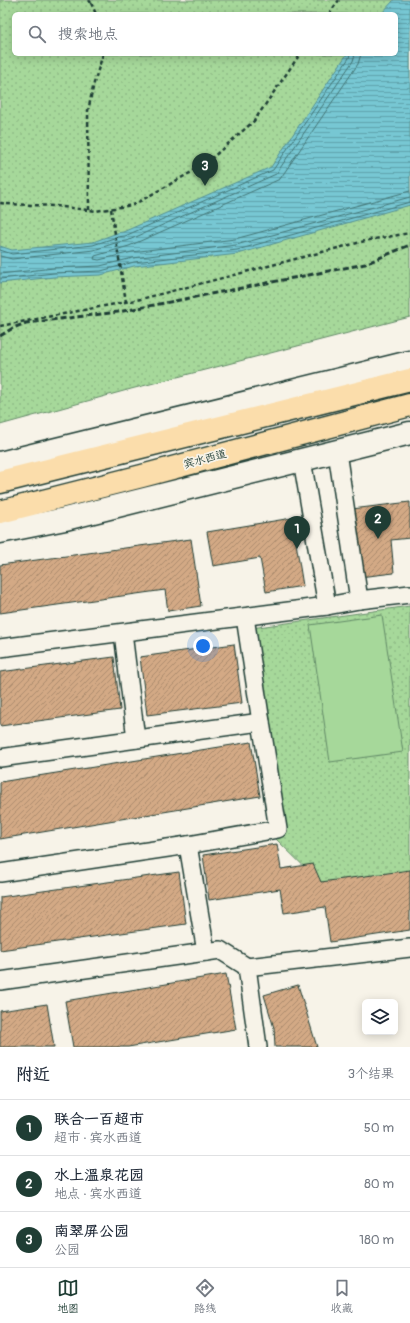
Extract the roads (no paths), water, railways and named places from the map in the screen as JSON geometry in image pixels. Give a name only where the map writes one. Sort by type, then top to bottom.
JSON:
[{"type":"main road","points":[[0,482],[410,380]]},
{"type":"main road","name":"宾水西道","points":[[0,512],[410,405]]},
{"type":"street","points":[[0,463],[410,362]]},
{"type":"street","points":[[0,532],[65,519],[410,434]]},
{"type":"street","points":[[337,452],[359,600]]},
{"type":"street","points":[[302,460],[327,606]]},
{"type":"street","points":[[0,648],[245,617],[410,594]]},
{"type":"street","points":[[0,873],[188,845],[278,829],[245,617]]},
{"type":"street","points":[[123,633],[136,739]]},
{"type":"street","points":[[0,758],[262,722]]},
{"type":"street","points":[[188,845],[206,952]]},
{"type":"street","points":[[0,981],[220,950],[247,967],[410,948]]},
{"type":"street","points":[[247,967],[258,1047]]},
{"type":"water","points":[[394,0],[410,0],[410,205],[238,254],[134,266],[101,275],[54,277],[0,283],[0,246],[12,250],[93,242],[123,232],[271,167],[346,56],[398,56],[398,12],[383,12]]},
{"type":"railway","points":[[0,336],[13,328],[26,323],[118,312],[365,264],[410,245]]},
{"type":"place","name":"南翠屏公园","points":[[205,186]]},
{"type":"place","name":"水上温泉花园","points":[[378,539]]},
{"type":"place","name":"联合一百超市","points":[[297,549]]}]
